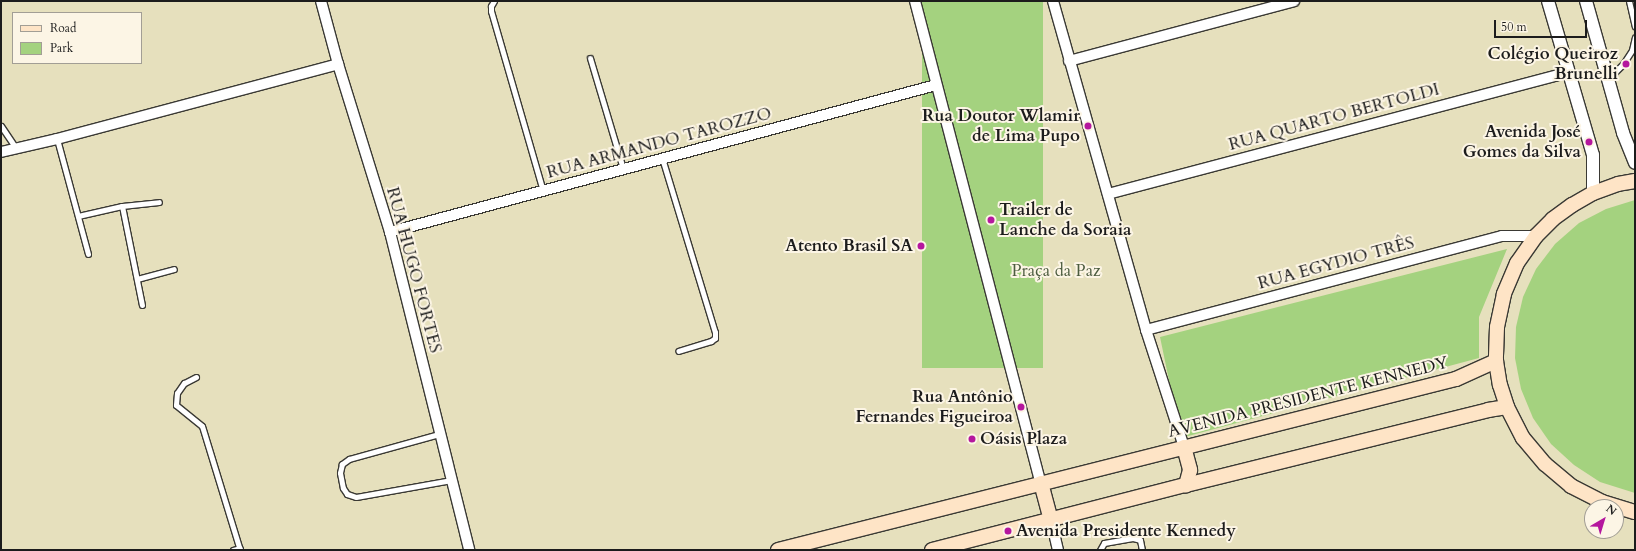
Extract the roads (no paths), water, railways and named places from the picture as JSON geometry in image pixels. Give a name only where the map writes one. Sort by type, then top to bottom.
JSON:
[{"type":"main road","points":[[1635,181],[1618,184],[1593,193],[1572,204],[1553,219],[1536,236],[1517,264],[1504,294],[1497,327],[1496,361],[1500,385],[1507,407],[1523,438],[1545,464],[1572,486],[1602,502],[1635,512]]},
{"type":"main road","name":"AVENIDA PRESIDENTE KENNEDY","points":[[778,550],[815,545],[1041,483],[1456,379],[1496,361]]},
{"type":"main road","points":[[941,549],[1186,485],[1488,410],[1507,407]]},
{"type":"main road","points":[[1184,447],[1190,470],[1186,485]]},
{"type":"main road","points":[[1041,483],[1050,520]]},
{"type":"street","name":"RUA HUGO FORTES","points":[[321,1],[338,64],[390,232],[469,550]]},
{"type":"street","points":[[915,1],[1041,483]]},
{"type":"street","points":[[1053,1],[1146,330],[1184,447]]},
{"type":"street","points":[[1070,61],[1294,1]]},
{"type":"street","points":[[1548,1],[1593,155],[1593,193]]},
{"type":"street","points":[[1586,1],[1623,133],[1635,163]]},
{"type":"street","points":[[1,152],[57,139],[338,64]]},
{"type":"street","name":"RUA QUARTO BERTOLDI","points":[[1108,194],[1568,72]]},
{"type":"street","name":"RUA ARMANDO TAROZZO","points":[[390,232],[936,85]]},
{"type":"street","name":"RUA EGYDIO TRÊS","points":[[1146,330],[1502,236],[1536,236]]},
{"type":"street","points":[[1050,520],[1058,550]]},
{"type":"lane","points":[[494,1],[492,3],[491,11],[542,191]]},
{"type":"lane","points":[[1629,1],[1635,26]]},
{"type":"lane","points":[[1608,79],[1623,64],[1629,55],[1635,37]]},
{"type":"lane","points":[[590,58],[623,169]]},
{"type":"lane","points":[[1,126],[16,148]]},
{"type":"lane","points":[[57,139],[88,254]]},
{"type":"lane","points":[[662,158],[715,332],[715,338],[711,341],[678,351]]},
{"type":"lane","points":[[78,216],[122,206],[159,202]]},
{"type":"lane","points":[[122,206],[142,305]]},
{"type":"lane","points":[[137,279],[174,268]]},
{"type":"lane","points":[[196,377],[184,383],[177,393],[176,405],[202,426],[240,549],[233,550]]},
{"type":"lane","points":[[439,434],[348,459],[342,464],[340,473],[343,488],[347,494],[356,497],[451,480]]},
{"type":"lane","points":[[1100,550],[1104,543],[1133,538],[1140,540],[1142,550]]},
{"type":"place","name":"Colégio Queiroz Brunelli","points":[[1626,64]]},
{"type":"place","name":"Rua Doutor Wlamir de Lima Pupo","points":[[1088,126]]},
{"type":"place","name":"Avenida José Gomes da Silva","points":[[1589,142]]},
{"type":"place","name":"Trailer de Lanche da Soraia","points":[[991,220]]},
{"type":"place","name":"Atento Brasil SA","points":[[921,246]]},
{"type":"place","name":"Rua Antônio Fernandes Figueiroa","points":[[1021,407]]},
{"type":"place","name":"Oásis Plaza","points":[[972,439]]},
{"type":"place","name":"Avenida Presidente Kennedy","points":[[1008,531]]},
{"type":"park label","name":"Praça da Paz","points":[[1056,271]]}]
